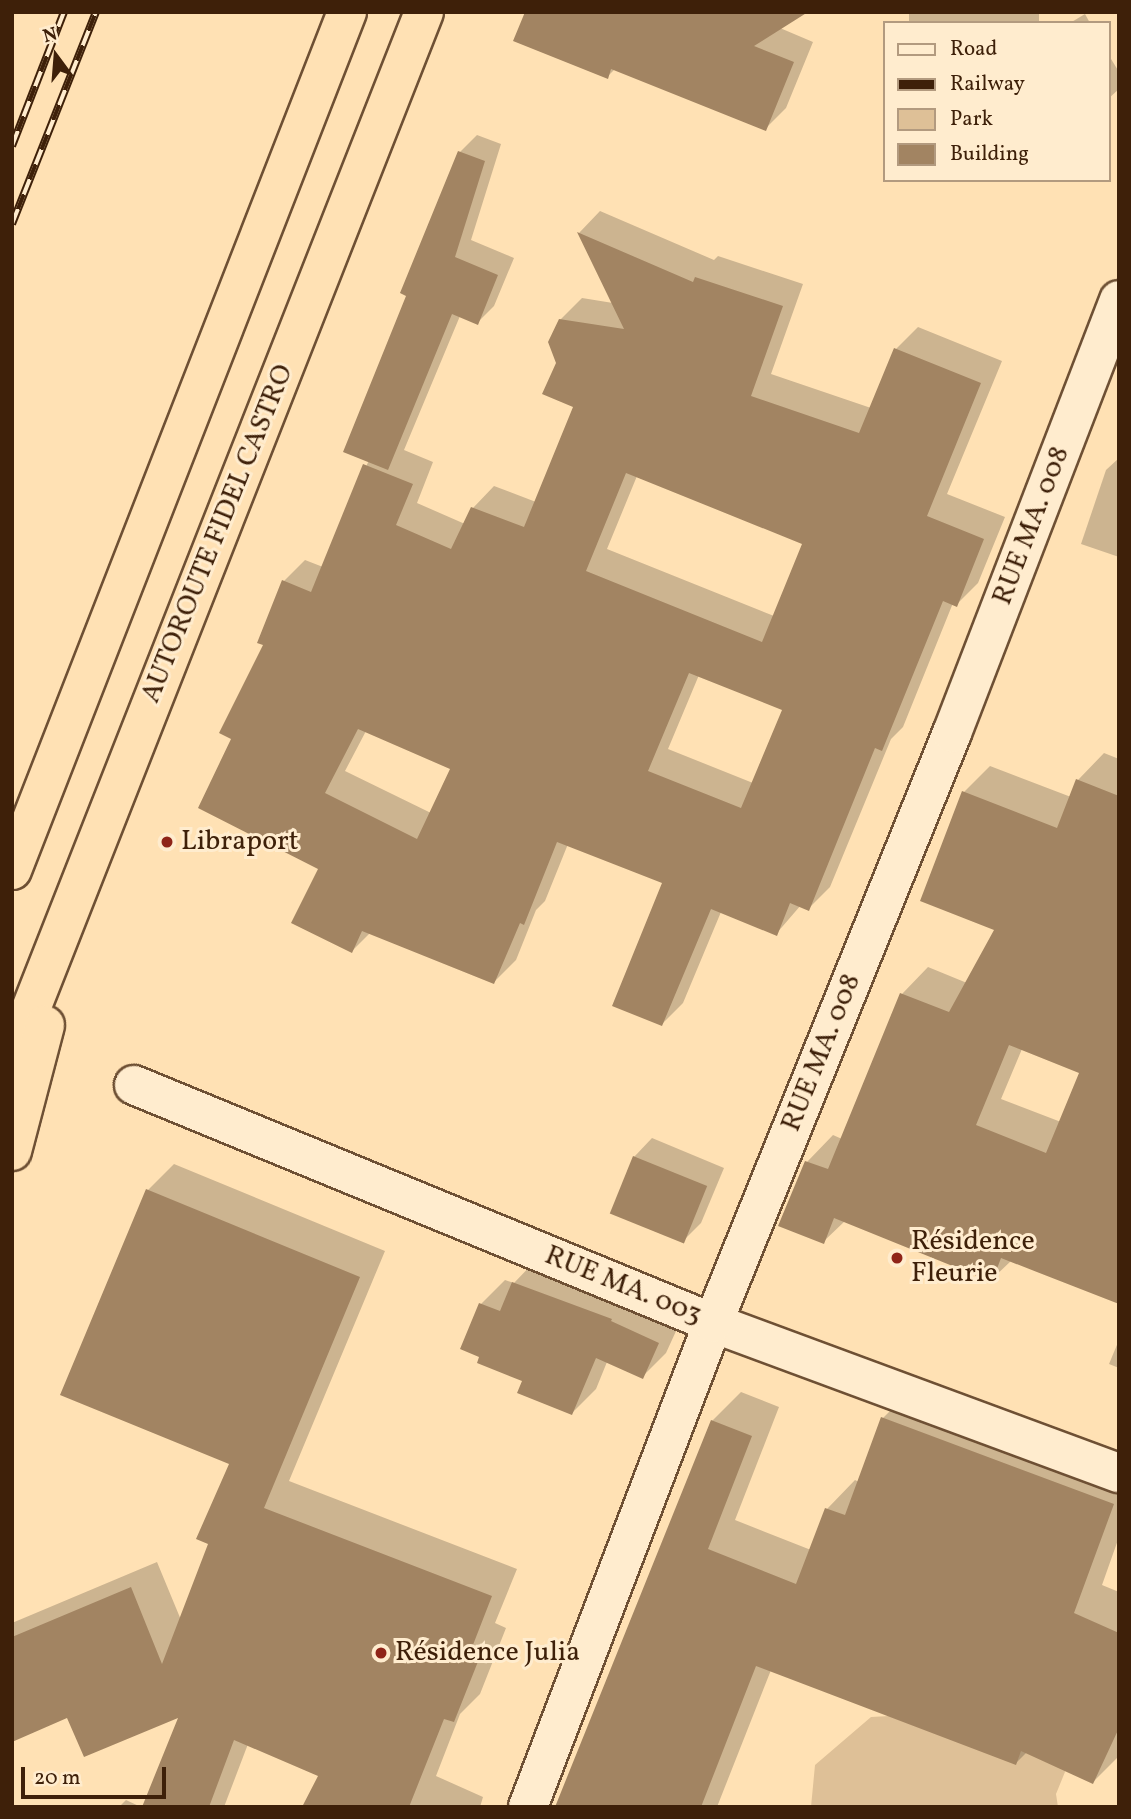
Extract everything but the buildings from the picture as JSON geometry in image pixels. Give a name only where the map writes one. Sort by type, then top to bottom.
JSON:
[{"type":"highway","points":[[12,870],[347,12]]},
{"type":"highway","name":"AUTOROUTE FIDEL CASTRO","points":[[12,1057],[424,12]]},
{"type":"highway","points":[[12,1152],[85,872]]},
{"type":"street","name":"RUE MA. 008","points":[[528,1807],[713,1323],[952,733],[1119,300]]},
{"type":"street","name":"RUE MA. 003","points":[[134,1085],[713,1323],[1119,1473]]},
{"type":"green space","points":[[944,1713],[1085,1723],[1056,1794],[1058,1807],[811,1807],[815,1765],[871,1717]]},
{"type":"railway","points":[[12,146],[64,12]]},
{"type":"railway","points":[[12,224],[96,12]]},
{"type":"place","name":"Libraport","points":[[167,842]]},
{"type":"place","name":"Résidence Fleurie","points":[[897,1258]]},
{"type":"place","name":"Résidence Julia","points":[[381,1653]]}]
